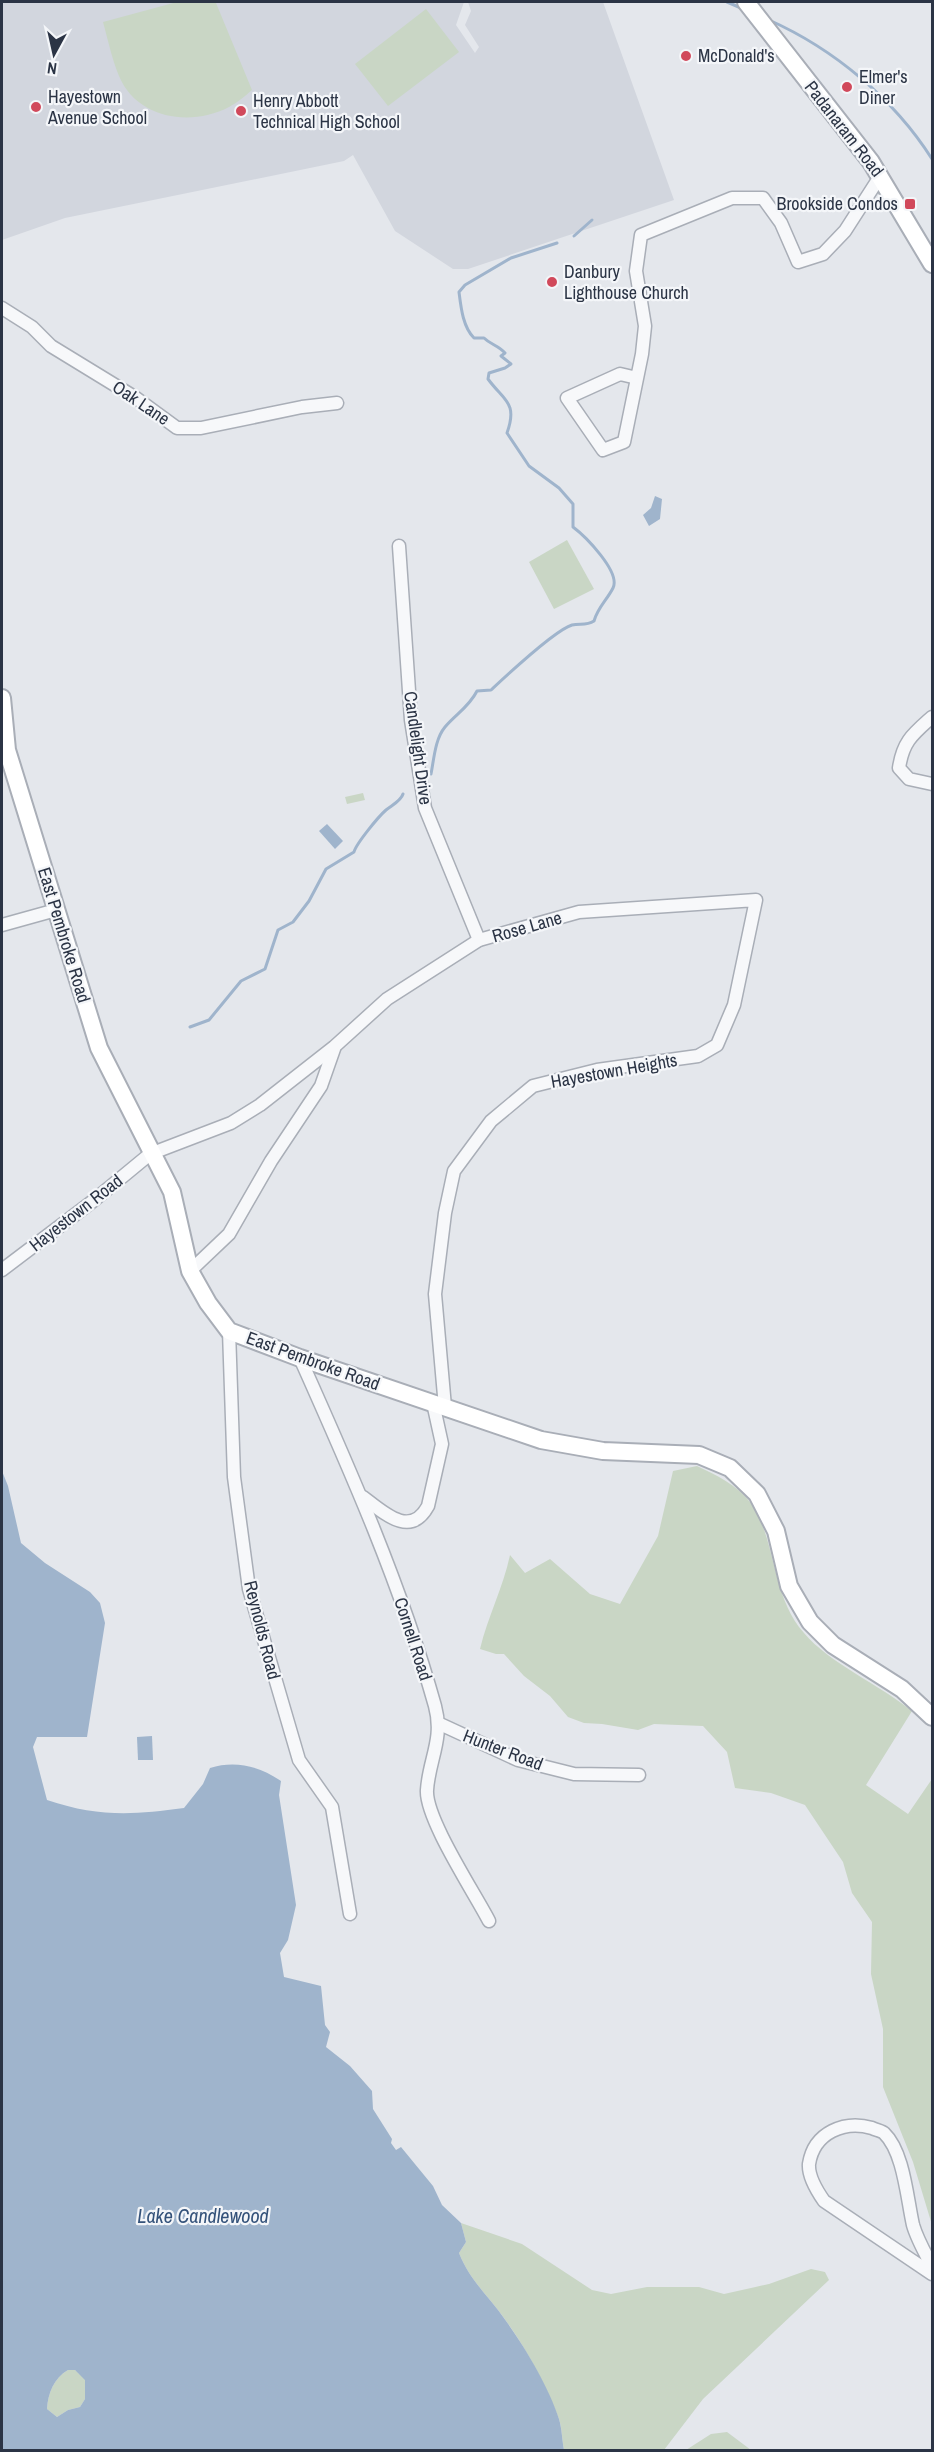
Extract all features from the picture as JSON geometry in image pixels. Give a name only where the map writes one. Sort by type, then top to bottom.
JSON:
[{"type":"street","name":"Padanaram Road","points":[[748,3],[881,175],[933,264]]},
{"type":"street","points":[[637,378],[620,374],[567,398],[603,450],[624,442],[637,378],[645,326],[636,271],[641,236],[732,198],[763,198],[781,222],[798,262],[823,254],[846,231],[881,175]]},
{"type":"street","name":"Oak Lane","points":[[2,308],[32,327],[51,346],[136,398],[177,428],[201,428],[302,407],[337,403]]},
{"type":"street","name":"Candlelight Drive","points":[[399,546],[411,720],[425,808],[479,940]]},
{"type":"street","name":"East Pembroke Road","points":[[2,698],[7,750],[99,1048],[150,1154],[172,1192],[190,1271],[208,1303],[229,1331],[300,1358],[542,1440],[603,1451],[699,1455],[730,1468],[757,1494],[776,1531],[789,1586],[810,1622],[833,1645],[902,1689],[933,1717]]},
{"type":"street","points":[[933,717],[910,736],[902,749],[899,768],[909,779],[933,784]]},
{"type":"street","name":"Rose Lane","points":[[150,1154],[231,1123],[260,1105],[334,1047],[387,999],[479,940],[579,912],[756,900]]},
{"type":"street","name":"Hayestown Heights","points":[[362,1496],[394,1520],[413,1520],[424,1514],[428,1506],[442,1444],[435,1294],[445,1213],[453,1171],[491,1121],[533,1086],[597,1070],[698,1056],[717,1045],[734,1005],[756,900]]},
{"type":"street","points":[[2,925],[56,909]]},
{"type":"street","name":"Rose Lane","points":[[190,1271],[229,1234],[271,1161],[321,1086],[334,1047]]},
{"type":"street","name":"Hayestown Road","points":[[2,1270],[93,1201],[150,1154]]},
{"type":"street","name":"Reynolds Road","points":[[229,1331],[234,1477],[249,1589],[299,1760],[332,1807],[350,1914]]},
{"type":"street","name":"Cornell Road","points":[[300,1358],[362,1496],[417,1644],[440,1724],[427,1792],[431,1817],[489,1921]]},
{"type":"street","name":"Hunter Road","points":[[440,1724],[518,1760],[574,1774],[639,1775]]},
{"type":"street","points":[[933,2266],[914,2227],[894,2148],[884,2132],[860,2125],[843,2125],[827,2133],[813,2153],[809,2166],[814,2185],[824,2201],[933,2274]]},
{"type":"shaded area","points":[[2,2],[464,2],[456,25],[475,53],[479,47],[465,25],[471,11],[468,2],[603,2],[674,200],[468,269],[453,269],[395,231],[353,155],[344,161],[65,218],[2,240]]},
{"type":"green space","points":[[177,2],[216,3],[252,90],[232,105],[214,113],[198,117],[182,117],[152,110],[138,102],[127,90],[114,63],[103,22]]},
{"type":"green space","points":[[426,9],[459,52],[388,106],[355,64]]},
{"type":"green space","points":[[567,540],[594,589],[554,609],[529,562]]},
{"type":"green space","points":[[363,793],[365,800],[347,804],[345,797]]},
{"type":"green space","points":[[697,1466],[733,1486],[750,1502],[765,1533],[785,1601],[793,1618],[804,1633],[827,1654],[912,1711],[866,1785],[908,1814],[932,1779],[932,2225],[913,2162],[883,2087],[883,2029],[871,1974],[872,1922],[852,1893],[843,1862],[805,1805],[771,1793],[735,1788],[727,1752],[703,1726],[654,1724],[638,1730],[584,1723],[568,1717],[550,1696],[524,1676],[504,1654],[480,1649],[510,1555],[525,1573],[550,1559],[590,1594],[620,1604],[658,1536],[673,1471]]},
{"type":"green space","points":[[461,2223],[522,2244],[592,2290],[611,2294],[647,2287],[699,2287],[724,2294],[769,2284],[811,2269],[825,2272],[829,2280],[703,2399],[664,2450],[564,2450],[559,2419],[540,2376],[516,2335],[476,2283],[459,2253],[466,2242]]},
{"type":"green space","points":[[68,2370],[75,2370],[86,2380],[85,2399],[80,2407],[68,2410],[57,2417],[47,2409],[49,2397],[55,2382]]},
{"type":"green space","points":[[727,2432],[751,2450],[686,2450],[711,2434]]},
{"type":"water","points":[[655,496],[662,499],[660,519],[649,526],[643,515],[651,508]]},
{"type":"water","points":[[327,824],[343,841],[335,849],[319,831]]},
{"type":"water","name":"Lake Candlewood","points":[[2,1471],[8,1486],[21,1543],[45,1563],[90,1592],[100,1603],[105,1623],[87,1737],[37,1737],[33,1747],[47,1800],[65,1806],[115,1813],[184,1808],[203,1784],[210,1768],[229,1765],[255,1768],[281,1781],[279,1795],[296,1905],[288,1940],[280,1953],[284,1977],[321,1986],[325,2025],[330,2032],[326,2047],[350,2066],[372,2091],[373,2109],[392,2139],[391,2143],[396,2150],[401,2147],[433,2186],[442,2205],[461,2223],[466,2242],[459,2253],[476,2283],[515,2334],[541,2377],[559,2419],[564,2450],[2,2450]],"holes":[[[75,2370],[85,2380],[85,2399],[80,2407],[68,2410],[57,2417],[47,2409],[50,2392],[63,2373]]]},
{"type":"water","points":[[152,1736],[153,1760],[138,1760],[137,1737]]},
{"type":"waterway","points":[[727,2],[741,8]]},
{"type":"waterway","points":[[769,20],[817,46],[861,78],[900,116],[932,159]]},
{"type":"waterway","points":[[574,236],[592,220]]},
{"type":"waterway","points":[[431,774],[439,737],[449,722],[470,702],[477,691],[491,690],[530,654],[564,629],[572,625],[594,621],[613,588],[614,581],[607,564],[593,546],[573,527],[573,504],[559,488],[529,466],[507,433],[511,415],[510,408],[488,379],[489,373],[511,364],[501,356],[505,353],[500,348],[484,338],[474,338],[470,334],[465,323],[459,292],[465,285],[511,258],[557,243]]},
{"type":"waterway","points":[[190,1027],[209,1020],[241,981],[265,969],[278,930],[293,922],[309,901],[326,869],[354,852],[373,824],[403,794]]},
{"type":"place","name":"McDonald's","points":[[686,56]]},
{"type":"place","name":"Elmer's Diner","points":[[847,87]]},
{"type":"place","name":"Hayestown Avenue School","points":[[36,107]]},
{"type":"place","name":"Henry Abbott Technical High School","points":[[241,111]]},
{"type":"place","name":"Brookside Condos","points":[[910,204]]},
{"type":"place","name":"Danbury Lighthouse Church","points":[[552,282]]}]
